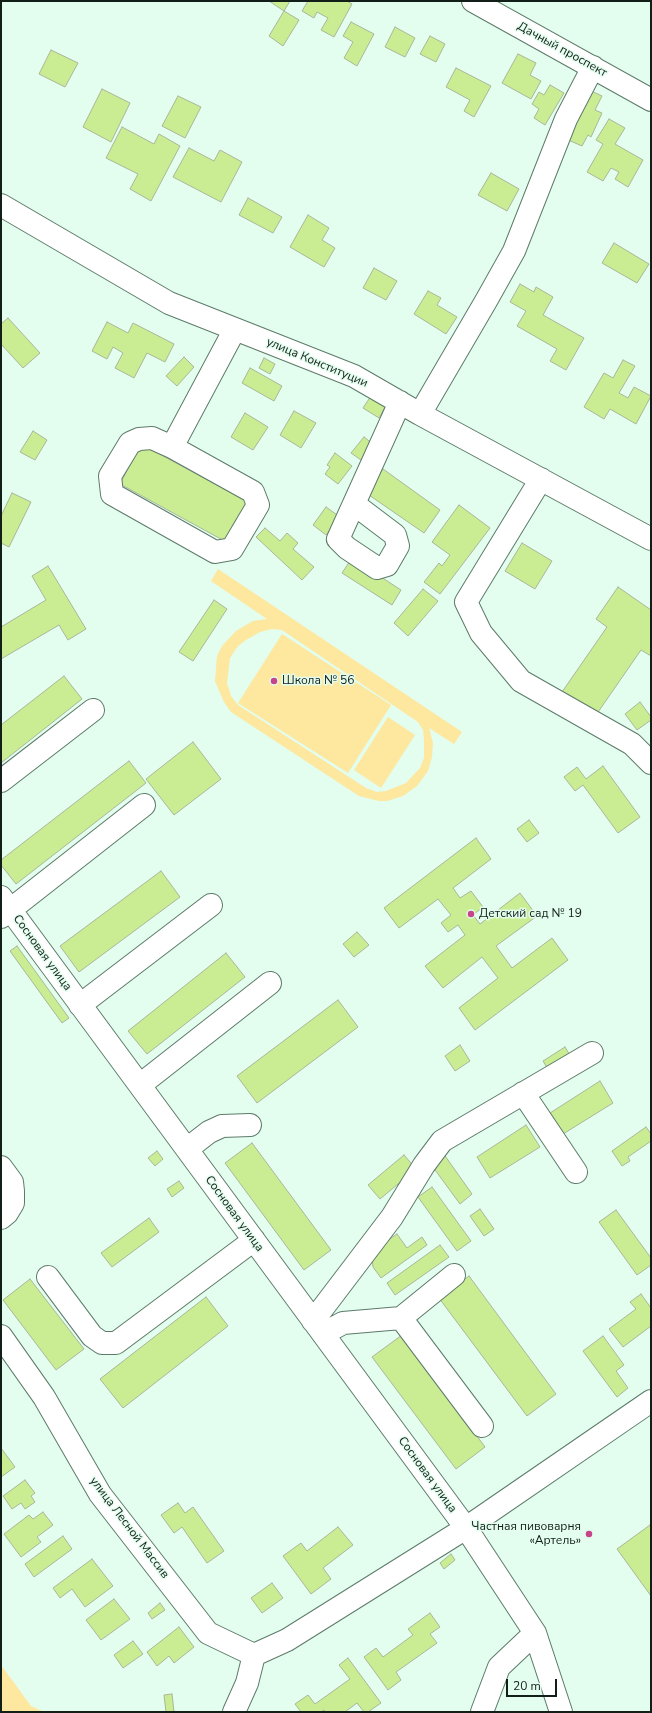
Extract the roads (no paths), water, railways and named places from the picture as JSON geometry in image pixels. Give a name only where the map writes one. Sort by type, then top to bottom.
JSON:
[{"type":"street","name":"Дачный проспект","points":[[473,1],[651,100]]},
{"type":"street","points":[[420,414],[514,251],[566,119],[592,67]]},
{"type":"street","name":"улица Конституции","points":[[1,205],[169,303],[354,376],[420,414],[651,539]]},
{"type":"street","points":[[172,447],[235,329]]},
{"type":"street","points":[[354,504],[400,402]]},
{"type":"street","points":[[152,438],[172,447],[254,492],[258,505],[232,549],[215,552],[112,494],[110,476],[130,443],[139,439],[152,438]]},
{"type":"street","points":[[541,479],[466,602],[481,634],[521,681],[632,744],[651,763]]},
{"type":"street","points":[[1,781],[93,710]]},
{"type":"street","points":[[4,908],[144,805]]},
{"type":"street","points":[[80,1005],[211,905]]},
{"type":"street","name":"Сосновая улица","points":[[4,908],[140,1085],[466,1528],[535,1632],[561,1712]]},
{"type":"street","points":[[140,1085],[270,983]]},
{"type":"street","points":[[318,1327],[392,1217],[424,1165],[442,1141],[592,1053]]},
{"type":"street","points":[[523,1093],[576,1172]]},
{"type":"street","points":[[187,1149],[209,1132],[222,1126],[250,1125]]},
{"type":"street","points":[[1,1167],[12,1182],[13,1191],[13,1203],[7,1214],[1,1218]]},
{"type":"street","points":[[48,1277],[92,1336],[102,1343],[116,1343],[254,1240]]},
{"type":"street","points":[[318,1327],[343,1323],[401,1318],[454,1275]]},
{"type":"street","points":[[401,1318],[482,1426]]},
{"type":"street","name":"улица Лесной Массив","points":[[1,1336],[44,1397],[100,1494],[208,1633],[254,1655]]},
{"type":"street","points":[[234,1712],[247,1683],[254,1655],[287,1640],[466,1528],[651,1401]]},
{"type":"street","points":[[482,1712],[499,1667],[535,1632]]},
{"type":"place","name":"Школа № 56","points":[[274,681]]},
{"type":"place","name":"Детский сад № 19","points":[[471,914]]},
{"type":"place","name":"Частная пивоварня «Артель»","points":[[589,1534]]}]
